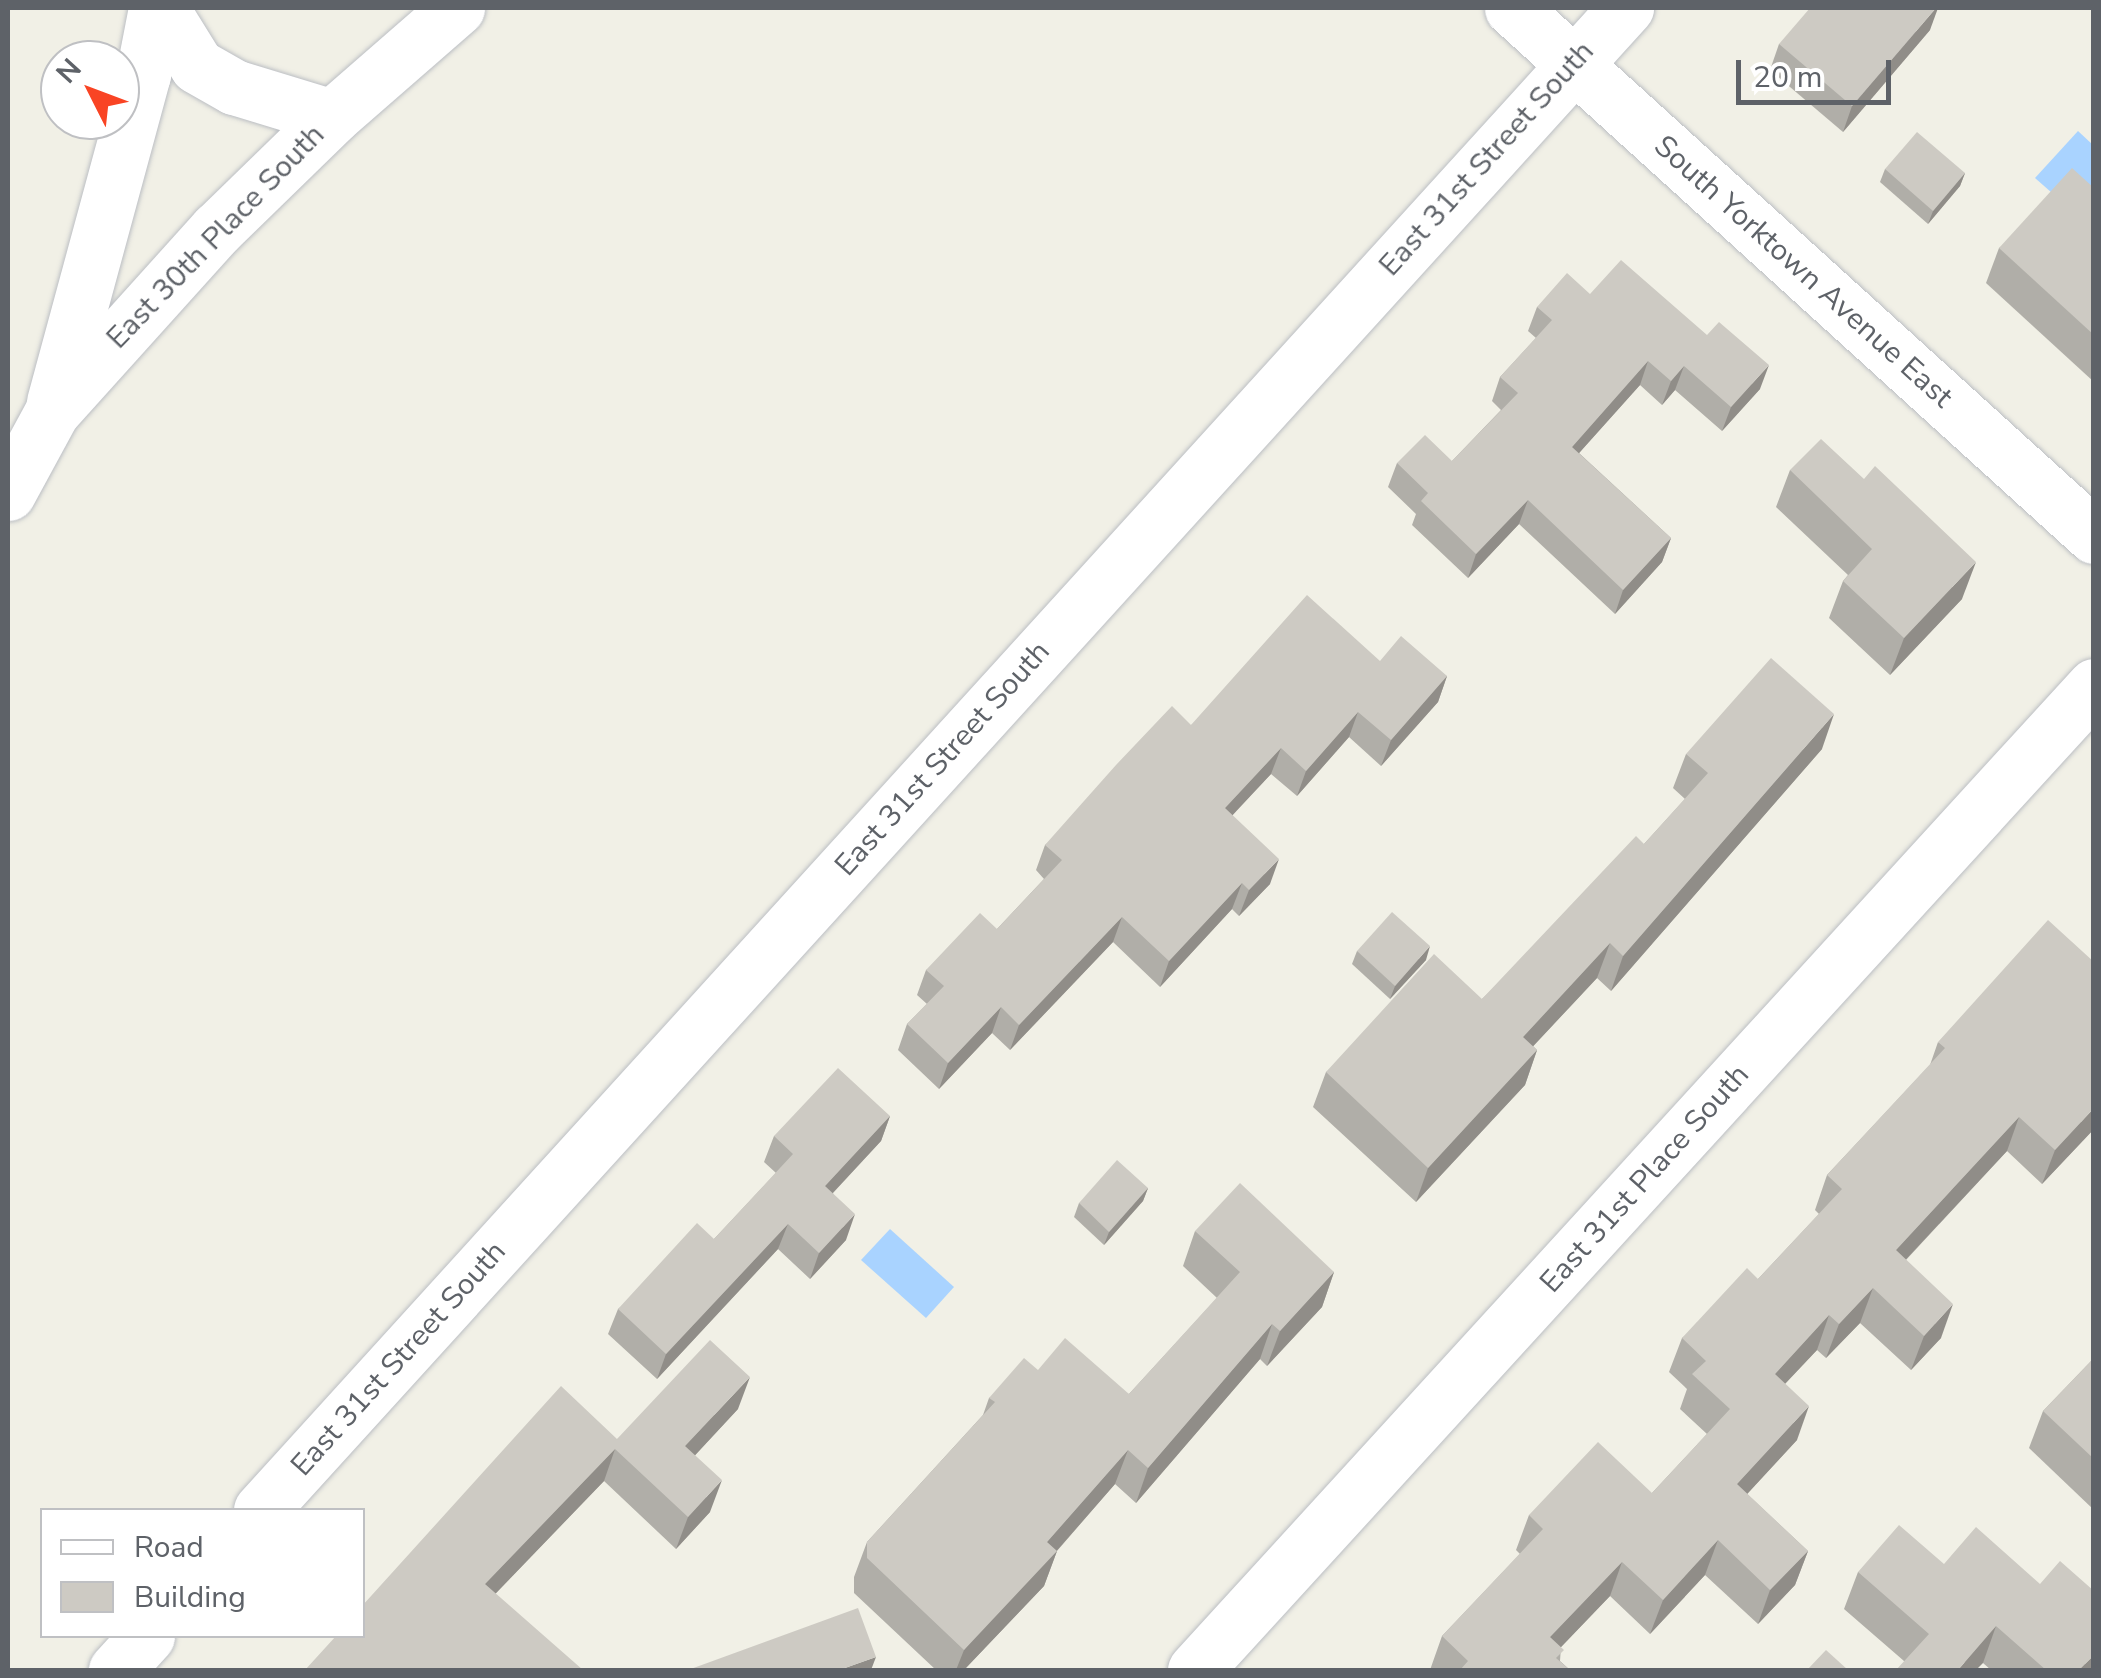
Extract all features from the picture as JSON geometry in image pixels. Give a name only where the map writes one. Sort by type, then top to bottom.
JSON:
[{"type":"street","points":[[158,8],[197,66],[234,87],[332,117]]},
{"type":"street","points":[[52,412],[158,8]]},
{"type":"street","name":"East 30th Place South","points":[[8,493],[52,412],[217,229],[332,117],[457,8]]},
{"type":"street","name":"South Yorktown Avenue East","points":[[1512,8],[2094,536]]},
{"type":"street","name":"East 31st Street South","points":[[263,1508],[1626,8]]},
{"type":"street","name":"East 31st Place South","points":[[1195,1670],[2094,686]]},
{"type":"street","points":[[116,1670],[146,1638]]},
{"type":"water","points":[[2078,131],[2093,145],[2093,229],[2035,178]]},
{"type":"water","points":[[890,1229],[954,1287],[926,1318],[861,1260]]},
{"type":"building","points":[[1810,8],[1936,8],[1852,106],[1779,44]]},
{"type":"building","points":[[1917,132],[1965,173],[1933,211],[1885,169]]},
{"type":"building","points":[[2072,168],[2094,188],[2094,335],[1999,248]]},
{"type":"building","points":[[1621,260],[1707,335],[1719,322],[1769,365],[1731,407],[1684,366],[1671,381],[1648,361],[1572,447],[1671,538],[1623,590],[1528,500],[1476,554],[1421,501],[1428,493],[1397,463],[1425,435],[1452,461],[1518,393],[1500,377],[1552,320],[1537,307],[1567,273],[1590,294]]},
{"type":"building","points":[[1821,439],[1864,479],[1875,466],[1976,562],[1904,638],[1843,581],[1872,549],[1790,470]]},
{"type":"building","points":[[1307,595],[1380,661],[1401,636],[1447,676],[1391,740],[1358,712],[1306,771],[1281,748],[1225,808],[1279,859],[1249,890],[1242,883],[1169,961],[1122,917],[1019,1025],[1001,1007],[948,1063],[907,1024],[944,986],[926,970],[980,913],[997,929],[1062,860],[1045,845],[1116,765],[1172,706],[1191,725]]},
{"type":"building","points":[[1771,658],[1834,714],[1623,956],[1610,943],[1523,1037],[1537,1050],[1428,1168],[1326,1072],[1434,954],[1482,999],[1636,836],[1644,844],[1708,773],[1686,754]]},
{"type":"building","points":[[1392,912],[1430,946],[1395,986],[1357,951]]},
{"type":"building","points":[[2048,920],[2094,962],[2094,1108],[2055,1150],[2019,1117],[1896,1250],[1953,1304],[1924,1336],[1873,1288],[1839,1324],[1829,1315],[1775,1374],[1809,1406],[1737,1484],[1808,1551],[1770,1590],[1718,1540],[1663,1600],[1622,1562],[1550,1637],[1564,1650],[1556,1658],[1570,1670],[1460,1670],[1468,1661],[1442,1636],[1543,1529],[1529,1515],[1598,1442],[1652,1493],[1730,1409],[1692,1374],[1706,1361],[1682,1338],[1747,1268],[1758,1279],[1842,1189],[1827,1175],[1945,1048],[1938,1042]]},
{"type":"building","points":[[838,1068],[890,1116],[825,1186],[855,1214],[819,1253],[788,1224],[666,1354],[618,1309],[697,1223],[714,1239],[793,1154],[774,1136]]},
{"type":"building","points":[[1117,1160],[1148,1188],[1109,1232],[1079,1203]]},
{"type":"building","points":[[1240,1183],[1334,1272],[1280,1331],[1272,1324],[1148,1468],[1128,1450],[1047,1542],[1057,1551],[964,1650],[867,1558],[867,1542],[995,1402],[989,1398],[1024,1358],[1038,1370],[1065,1338],[1129,1394],[1240,1272],[1195,1231]]},
{"type":"building","points":[[710,1340],[750,1377],[685,1446],[722,1480],[688,1517],[615,1449],[485,1584],[583,1670],[305,1670],[334,1638],[365,1638],[365,1603],[561,1386],[617,1439]]},
{"type":"building","points":[[2094,1358],[2094,1459],[2043,1411]]},
{"type":"building","points":[[1899,1525],[1944,1564],[1976,1527],[2040,1584],[2060,1561],[2094,1591],[2094,1655],[2079,1670],[2046,1670],[1996,1626],[1958,1670],[1896,1670],[1929,1634],[1858,1572]]},
{"type":"building","points":[[858,1608],[876,1657],[846,1670],[688,1670]]},
{"type":"building","points":[[1826,1650],[1848,1670],[1807,1670]]}]
